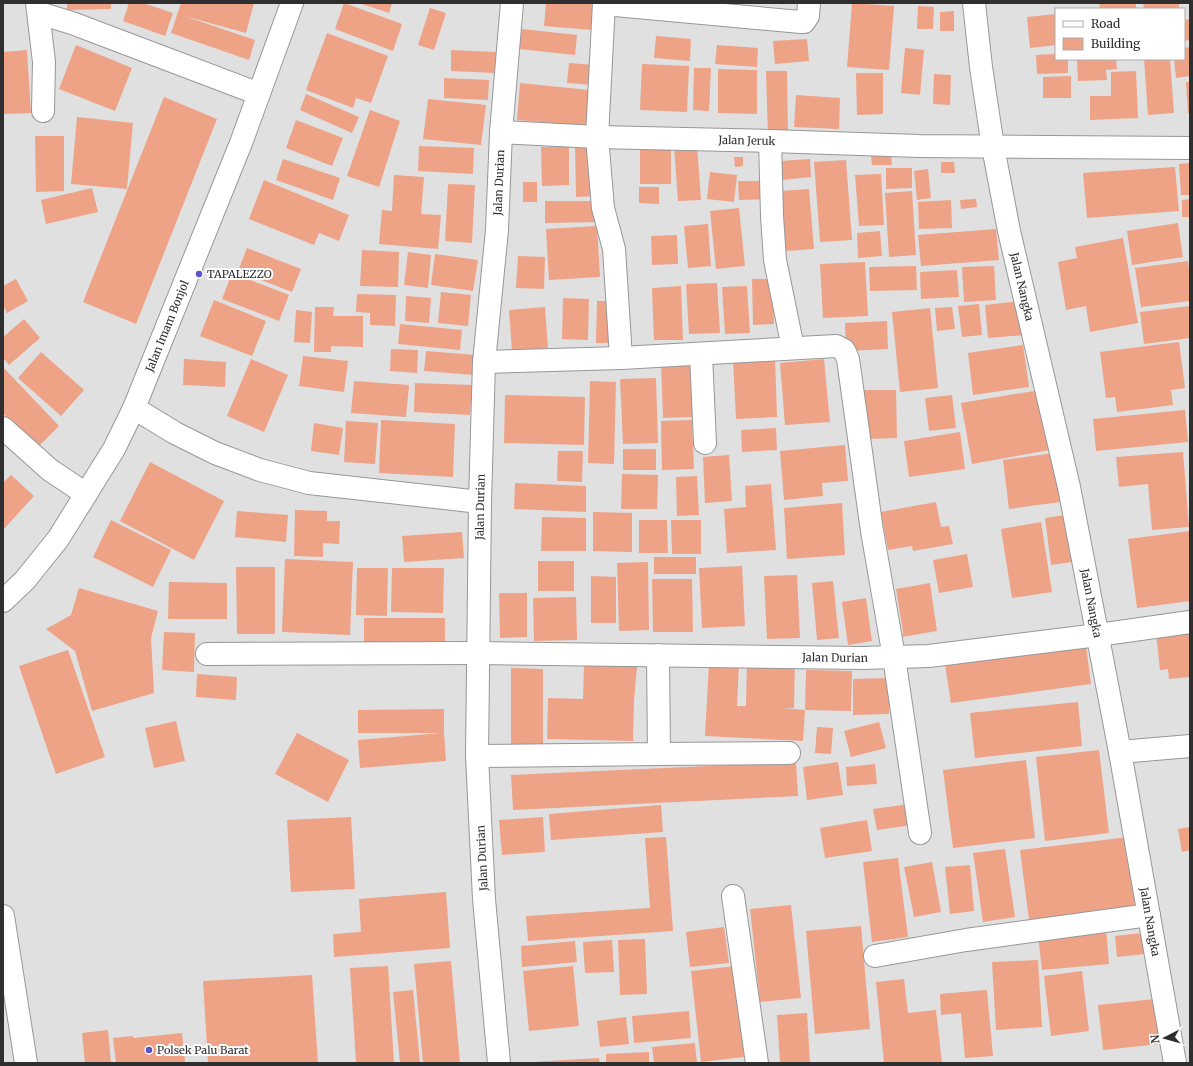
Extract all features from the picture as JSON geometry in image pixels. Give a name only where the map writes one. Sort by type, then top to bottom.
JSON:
[{"type":"main road","name":"Jalan Imam Bonjol","points":[[3,601],[25,580],[58,539],[114,449],[134,408],[241,143],[292,3]]},
{"type":"main road","name":"Jalan Durian","points":[[499,1063],[484,899],[477,756],[478,653],[484,362],[497,230],[501,132],[512,3]]},
{"type":"main road","points":[[621,358],[614,255],[603,208],[597,137],[604,4],[804,22],[808,16],[809,3]]},
{"type":"main road","name":"Jalan Nangka","points":[[974,3],[981,67],[993,147],[1009,231],[1069,487],[1120,752],[1175,1063]]},
{"type":"main road","points":[[38,8],[72,23],[259,94]]},
{"type":"main road","points":[[38,8],[44,62],[44,111]]},
{"type":"main road","name":"Jalan Jeruk","points":[[501,132],[597,137],[993,147]]},
{"type":"main road","points":[[770,141],[775,260],[793,348]]},
{"type":"main road","points":[[993,147],[1190,148]]},
{"type":"main road","points":[[484,362],[621,358],[836,346],[844,350],[848,359],[872,531],[894,657],[920,833]]},
{"type":"main road","points":[[701,354],[705,443]]},
{"type":"main road","points":[[134,408],[175,433],[215,454],[260,470],[309,482],[480,502]]},
{"type":"main road","points":[[3,428],[50,470],[86,494]]},
{"type":"main road","name":"Jalan Durian","points":[[478,653],[894,657],[929,656],[1190,622]]},
{"type":"main road","points":[[207,654],[478,653]]},
{"type":"main road","points":[[658,655],[659,754]]},
{"type":"main road","points":[[1120,752],[1190,746]]},
{"type":"main road","points":[[477,756],[789,753]]},
{"type":"main road","points":[[733,896],[757,1063]]},
{"type":"main road","points":[[875,956],[966,940],[1149,915]]},
{"type":"main road","points":[[3,916],[26,1063]]},
{"type":"building","points":[[67,3],[111,3],[111,9],[67,10]]},
{"type":"building","points":[[129,3],[143,3],[173,13],[165,36],[123,21]]},
{"type":"building","points":[[181,3],[254,3],[246,33],[184,16],[255,40],[249,60],[171,33]]},
{"type":"building","points":[[344,3],[402,24],[393,51],[335,29]]},
{"type":"building","points":[[359,3],[392,3],[389,13]]},
{"type":"building","points":[[546,3],[594,3],[592,30],[544,26]]},
{"type":"building","points":[[852,3],[894,6],[889,70],[847,67]]},
{"type":"building","points":[[1099,3],[1136,3],[1136,8],[1100,8]]},
{"type":"building","points":[[1143,3],[1179,3],[1179,8],[1144,8]]},
{"type":"building","points":[[918,6],[934,7],[933,29],[917,29]]},
{"type":"building","points":[[430,8],[446,13],[434,50],[418,45]]},
{"type":"building","points":[[954,11],[954,31],[940,31],[940,12]]},
{"type":"building","points":[[1055,14],[1055,45],[1030,48],[1027,17]]},
{"type":"building","points":[[1190,19],[1190,40],[1185,41],[1185,20]]},
{"type":"building","points":[[522,29],[577,35],[575,55],[519,49]]},
{"type":"building","points":[[327,33],[388,56],[371,103],[356,98],[353,108],[306,90]]},
{"type":"building","points":[[656,36],[691,39],[690,61],[654,58]]},
{"type":"building","points":[[807,39],[809,61],[775,64],[773,41]]},
{"type":"building","points":[[76,45],[132,68],[115,111],[59,89]]},
{"type":"building","points":[[717,45],[758,48],[757,67],[715,64]]},
{"type":"building","points":[[1190,47],[1190,76],[1176,78],[1174,60],[1185,60],[1185,48]]},
{"type":"building","points":[[905,48],[924,50],[920,95],[901,93]]},
{"type":"building","points":[[27,50],[31,113],[3,114],[3,52]]},
{"type":"building","points":[[451,50],[496,52],[495,73],[451,71]]},
{"type":"building","points":[[1055,54],[1055,60],[1068,60],[1068,73],[1037,74],[1036,55]]},
{"type":"building","points":[[1077,60],[1116,60],[1117,69],[1106,70],[1107,80],[1078,81]]},
{"type":"building","points":[[1144,60],[1170,60],[1174,113],[1148,115]]},
{"type":"building","points":[[569,63],[594,65],[593,85],[567,83]]},
{"type":"building","points":[[642,64],[689,66],[687,112],[640,110]]},
{"type":"building","points":[[694,68],[711,68],[709,111],[693,110]]},
{"type":"building","points":[[718,69],[757,70],[757,114],[718,113]]},
{"type":"building","points":[[766,71],[787,71],[788,137],[768,137]]},
{"type":"building","points":[[1136,71],[1138,118],[1090,120],[1090,96],[1111,96],[1111,72]]},
{"type":"building","points":[[856,73],[883,73],[883,114],[857,115]]},
{"type":"building","points":[[934,74],[951,75],[950,105],[933,104]]},
{"type":"building","points":[[1071,76],[1071,98],[1043,98],[1043,77]]},
{"type":"building","points":[[444,78],[489,80],[488,100],[444,98]]},
{"type":"building","points":[[1186,82],[1190,82],[1190,113],[1188,113]]},
{"type":"building","points":[[520,83],[589,90],[586,126],[517,120]]},
{"type":"building","points":[[306,94],[359,117],[352,133],[300,110]]},
{"type":"building","points":[[796,95],[840,98],[839,129],[794,127]]},
{"type":"building","points":[[164,97],[217,119],[136,324],[83,302]]},
{"type":"building","points":[[428,99],[486,105],[481,145],[423,139]]},
{"type":"building","points":[[370,110],[400,121],[379,187],[347,176]]},
{"type":"building","points":[[77,117],[133,123],[127,189],[71,184]]},
{"type":"building","points":[[296,120],[343,138],[332,166],[286,148]]},
{"type":"building","points":[[35,136],[64,136],[64,191],[36,192]]},
{"type":"building","points":[[640,140],[671,140],[671,184],[640,184]]},
{"type":"building","points":[[595,145],[596,196],[576,197],[575,146]]},
{"type":"building","points":[[697,145],[701,200],[678,201],[674,147]]},
{"type":"building","points":[[419,146],[474,148],[473,174],[418,171]]},
{"type":"building","points":[[541,147],[569,147],[569,185],[542,186]]},
{"type":"building","points":[[891,154],[892,165],[872,165],[871,155]]},
{"type":"building","points":[[734,157],[743,157],[743,166],[735,167]]},
{"type":"building","points":[[283,159],[340,178],[333,200],[276,180]]},
{"type":"building","points":[[810,159],[811,177],[782,180],[780,161]]},
{"type":"building","points":[[846,160],[852,240],[820,242],[814,162]]},
{"type":"building","points":[[941,162],[954,162],[955,173],[941,173]]},
{"type":"building","points":[[1190,163],[1190,195],[1181,195],[1179,164]]},
{"type":"building","points":[[1175,167],[1179,211],[1087,218],[1083,173]]},
{"type":"building","points":[[886,168],[912,168],[912,188],[886,189]]},
{"type":"building","points":[[928,169],[931,198],[917,200],[914,171]]},
{"type":"building","points":[[710,172],[737,175],[734,202],[707,199]]},
{"type":"building","points":[[881,174],[884,225],[859,226],[855,175]]},
{"type":"building","points":[[394,175],[424,177],[421,214],[441,215],[438,249],[379,244],[382,210],[392,211]]},
{"type":"building","points":[[264,180],[349,215],[339,241],[319,233],[314,245],[249,219]]},
{"type":"building","points":[[738,181],[768,181],[768,199],[739,200]]},
{"type":"building","points":[[523,182],[537,182],[537,202],[523,202]]},
{"type":"building","points":[[448,184],[475,185],[472,243],[445,241]]},
{"type":"building","points":[[639,187],[659,187],[659,204],[639,203]]},
{"type":"building","points":[[92,188],[98,212],[46,224],[41,200]]},
{"type":"building","points":[[809,189],[814,249],[786,251],[781,191]]},
{"type":"building","points":[[912,191],[916,255],[889,257],[885,193]]},
{"type":"building","points":[[976,199],[977,207],[961,209],[960,200]]},
{"type":"building","points":[[1190,199],[1190,217],[1182,217],[1182,200]]},
{"type":"building","points":[[951,200],[952,228],[919,229],[918,202]]},
{"type":"building","points":[[545,201],[600,201],[600,222],[545,223]]},
{"type":"building","points":[[739,208],[745,266],[716,269],[710,211]]},
{"type":"building","points":[[1178,223],[1183,257],[1132,265],[1127,231]]},
{"type":"building","points":[[708,224],[711,266],[688,268],[684,226]]},
{"type":"building","points":[[597,226],[600,277],[549,280],[546,229]]},
{"type":"building","points":[[996,229],[999,260],[921,266],[918,235]]},
{"type":"building","points":[[880,231],[882,256],[858,258],[857,233]]},
{"type":"building","points":[[677,235],[678,264],[652,265],[651,236]]},
{"type":"building","points":[[1123,238],[1138,323],[1090,332],[1086,306],[1066,310],[1058,262],[1077,258],[1075,247]]},
{"type":"building","points":[[247,248],[301,269],[292,292],[238,271]]},
{"type":"building","points":[[362,250],[399,252],[398,287],[360,286]]},
{"type":"building","points":[[408,252],[431,255],[428,288],[404,285]]},
{"type":"building","points":[[435,254],[478,260],[473,291],[431,285]]},
{"type":"building","points":[[518,256],[545,257],[544,289],[516,288]]},
{"type":"building","points":[[1188,261],[1190,301],[1141,307],[1135,268]]},
{"type":"building","points":[[865,262],[868,316],[823,318],[820,264]]},
{"type":"building","points":[[916,266],[917,290],[870,291],[869,267]]},
{"type":"building","points":[[994,266],[996,300],[964,302],[962,267]]},
{"type":"building","points":[[957,270],[959,297],[921,299],[920,272]]},
{"type":"building","points":[[232,273],[289,295],[279,321],[222,299]]},
{"type":"building","points":[[16,279],[28,301],[7,313],[3,305],[3,286]]},
{"type":"building","points":[[752,279],[773,279],[774,324],[753,325]]},
{"type":"building","points":[[717,283],[720,333],[689,334],[686,284]]},
{"type":"building","points":[[681,286],[683,340],[654,340],[652,288]]},
{"type":"building","points":[[747,286],[750,333],[725,334],[722,287]]},
{"type":"building","points":[[441,292],[471,295],[468,326],[438,323]]},
{"type":"building","points":[[357,294],[396,295],[395,326],[370,325],[370,313],[356,312]]},
{"type":"building","points":[[406,296],[431,298],[429,323],[405,321]]},
{"type":"building","points":[[563,298],[589,299],[588,340],[562,339]]},
{"type":"building","points":[[214,300],[266,321],[252,356],[200,336]]},
{"type":"building","points":[[597,301],[613,301],[612,343],[596,343]]},
{"type":"building","points":[[1020,301],[1024,335],[988,338],[985,305]]},
{"type":"building","points":[[979,304],[982,335],[962,337],[958,306]]},
{"type":"building","points":[[1190,306],[1190,338],[1144,344],[1140,312]]},
{"type":"building","points":[[315,307],[334,307],[333,316],[363,316],[363,347],[331,346],[331,352],[314,352]]},
{"type":"building","points":[[545,307],[548,348],[512,351],[509,310]]},
{"type":"building","points":[[952,307],[955,329],[937,331],[935,308]]},
{"type":"building","points":[[930,308],[938,388],[900,392],[892,312]]},
{"type":"building","points":[[296,310],[312,312],[310,343],[294,342]]},
{"type":"building","points":[[24,319],[40,338],[9,365],[3,358],[3,337]]},
{"type":"building","points":[[887,321],[888,349],[846,351],[845,323]]},
{"type":"building","points":[[400,324],[462,330],[460,350],[398,344]]},
{"type":"building","points":[[1179,342],[1185,388],[1171,390],[1173,405],[1117,412],[1115,397],[1106,398],[1100,352]]},
{"type":"building","points":[[1023,345],[1029,387],[973,395],[968,353]]},
{"type":"building","points":[[391,349],[418,350],[417,373],[390,371]]},
{"type":"building","points":[[426,351],[475,355],[474,375],[424,371]]},
{"type":"building","points":[[41,352],[84,390],[61,416],[18,378]]},
{"type":"building","points":[[303,356],[348,361],[344,392],[299,386]]},
{"type":"building","points":[[775,357],[777,417],[736,419],[733,359]]},
{"type":"building","points":[[184,359],[226,362],[225,387],[183,385]]},
{"type":"building","points":[[251,359],[288,375],[264,432],[227,416]]},
{"type":"building","points":[[824,359],[830,422],[785,425],[780,363]]},
{"type":"building","points":[[692,361],[694,417],[663,418],[661,363]]},
{"type":"building","points":[[3,367],[59,426],[36,449],[3,413]]},
{"type":"building","points":[[656,378],[658,443],[623,444],[620,379]]},
{"type":"building","points":[[354,381],[409,385],[406,417],[351,413]]},
{"type":"building","points":[[590,381],[616,382],[614,464],[588,463]]},
{"type":"building","points":[[415,383],[472,385],[470,415],[414,412]]},
{"type":"building","points":[[864,390],[896,390],[897,438],[865,439]]},
{"type":"building","points":[[1040,390],[1050,450],[972,464],[961,403]]},
{"type":"building","points":[[505,395],[585,397],[584,445],[504,443]]},
{"type":"building","points":[[952,395],[956,428],[929,431],[925,398]]},
{"type":"building","points":[[1185,410],[1188,442],[1096,451],[1093,419]]},
{"type":"building","points":[[381,420],[455,424],[453,477],[379,473]]},
{"type":"building","points":[[692,420],[694,469],[662,470],[661,421]]},
{"type":"building","points":[[346,421],[378,423],[375,464],[344,462]]},
{"type":"building","points":[[314,423],[343,428],[339,455],[311,451]]},
{"type":"building","points":[[776,428],[777,450],[742,452],[741,430]]},
{"type":"building","points":[[960,432],[965,469],[909,477],[904,441]]},
{"type":"building","points":[[845,445],[848,481],[822,483],[823,496],[784,500],[780,451]]},
{"type":"building","points":[[623,449],[656,449],[656,470],[623,470]]},
{"type":"building","points":[[558,451],[583,451],[582,482],[557,481]]},
{"type":"building","points":[[1183,452],[1189,527],[1152,530],[1148,484],[1119,487],[1116,457]]},
{"type":"building","points":[[1054,453],[1060,502],[1009,509],[1003,460]]},
{"type":"building","points":[[729,455],[732,501],[705,503],[703,457]]},
{"type":"building","points":[[150,462],[224,501],[194,560],[120,521]]},
{"type":"building","points":[[622,474],[658,475],[657,509],[621,509]]},
{"type":"building","points":[[11,475],[34,496],[3,530],[3,483]]},
{"type":"building","points":[[697,476],[699,515],[677,516],[676,477]]},
{"type":"building","points":[[515,483],[586,486],[586,512],[514,509]]},
{"type":"building","points":[[771,484],[776,550],[727,553],[724,509],[746,507],[745,486]]},
{"type":"building","points":[[936,502],[941,527],[949,526],[953,544],[913,551],[912,546],[888,550],[881,512]]},
{"type":"building","points":[[842,503],[845,555],[787,559],[784,508]]},
{"type":"building","points":[[295,510],[327,511],[327,521],[340,521],[339,544],[323,543],[323,557],[294,556]]},
{"type":"building","points":[[237,511],[288,515],[286,542],[235,537]]},
{"type":"building","points":[[593,512],[632,513],[632,552],[593,551]]},
{"type":"building","points":[[1065,515],[1072,562],[1051,565],[1045,518]]},
{"type":"building","points":[[542,517],[586,518],[586,551],[541,551]]},
{"type":"building","points":[[111,520],[171,550],[153,587],[93,557]]},
{"type":"building","points":[[639,520],[667,520],[668,553],[639,553]]},
{"type":"building","points":[[671,520],[701,520],[701,554],[672,554]]},
{"type":"building","points":[[1041,522],[1052,592],[1012,598],[1001,529]]},
{"type":"building","points":[[1190,531],[1190,601],[1137,608],[1128,539]]},
{"type":"building","points":[[462,532],[464,558],[404,562],[402,536]]},
{"type":"building","points":[[967,554],[973,587],[939,593],[933,560]]},
{"type":"building","points":[[654,557],[696,557],[696,574],[654,574]]},
{"type":"building","points":[[285,559],[353,562],[350,635],[282,632]]},
{"type":"building","points":[[538,561],[574,561],[574,591],[538,591]]},
{"type":"building","points":[[648,562],[649,630],[619,631],[617,563]]},
{"type":"building","points":[[742,566],[745,626],[702,628],[699,568]]},
{"type":"building","points":[[236,567],[275,567],[275,634],[237,634]]},
{"type":"building","points":[[357,568],[388,568],[387,616],[356,615]]},
{"type":"building","points":[[392,568],[444,568],[443,613],[391,612]]},
{"type":"building","points":[[797,575],[800,638],[767,639],[764,576]]},
{"type":"building","points":[[591,576],[616,577],[616,623],[591,623]]},
{"type":"building","points":[[652,579],[692,579],[693,632],[653,632]]},
{"type":"building","points":[[833,581],[839,638],[817,640],[812,583]]},
{"type":"building","points":[[169,582],[227,583],[227,619],[168,619]]},
{"type":"building","points":[[930,583],[937,631],[902,637],[903,632],[896,589]]},
{"type":"building","points":[[79,588],[158,611],[151,638],[154,693],[92,711],[75,651],[46,629],[71,615]]},
{"type":"building","points":[[499,593],[527,593],[527,637],[500,638]]},
{"type":"building","points":[[576,597],[577,640],[534,641],[533,598]]},
{"type":"building","points":[[866,598],[872,641],[848,645],[842,602]]},
{"type":"building","points":[[364,618],[445,618],[445,650],[364,650]]},
{"type":"building","points":[[1190,629],[1190,677],[1169,679],[1168,669],[1160,670],[1156,633]]},
{"type":"building","points":[[164,632],[195,633],[194,672],[162,670]]},
{"type":"building","points":[[1086,646],[1091,684],[951,703],[945,665]]},
{"type":"building","points":[[68,650],[105,757],[56,774],[19,666]]},
{"type":"building","points":[[747,659],[795,660],[794,708],[781,708],[805,710],[803,741],[705,736],[709,664],[739,665],[737,706],[746,706]]},
{"type":"building","points":[[584,665],[637,667],[633,741],[547,739],[548,698],[583,699]]},
{"type":"building","points":[[511,668],[543,669],[543,744],[511,744]]},
{"type":"building","points":[[806,670],[852,671],[851,711],[805,710]]},
{"type":"building","points":[[197,674],[237,677],[236,700],[196,697]]},
{"type":"building","points":[[889,678],[889,714],[853,715],[853,679]]},
{"type":"building","points":[[1078,702],[1082,746],[975,758],[970,713]]},
{"type":"building","points":[[444,709],[446,761],[360,768],[358,740],[441,733],[358,733],[358,710]]},
{"type":"building","points":[[176,721],[185,761],[154,768],[145,728]]},
{"type":"building","points":[[879,722],[886,748],[851,757],[844,731]]},
{"type":"building","points":[[817,727],[833,728],[831,754],[815,753]]},
{"type":"building","points":[[297,733],[349,760],[328,802],[275,774]]},
{"type":"building","points":[[1099,750],[1109,833],[1045,841],[1036,757]]},
{"type":"building","points":[[1026,760],[1035,838],[953,848],[943,770]]},
{"type":"building","points":[[796,762],[798,796],[513,810],[511,775]]},
{"type":"building","points":[[838,762],[843,795],[807,800],[803,767]]},
{"type":"building","points":[[875,764],[877,784],[847,786],[846,767]]},
{"type":"building","points":[[909,804],[912,825],[877,830],[873,809]]},
{"type":"building","points":[[661,805],[663,832],[551,840],[549,814]]},
{"type":"building","points":[[351,817],[355,889],[291,892],[287,820]]},
{"type":"building","points":[[543,817],[545,852],[502,855],[499,820]]},
{"type":"building","points":[[867,820],[872,851],[825,858],[820,828]]},
{"type":"building","points":[[1190,827],[1190,850],[1182,852],[1178,829]]},
{"type":"building","points":[[666,837],[673,931],[528,941],[526,916],[650,908],[645,838]]},
{"type":"building","points":[[1129,837],[1137,906],[1029,920],[1020,850]]},
{"type":"building","points":[[1005,849],[1015,917],[983,922],[973,853]]},
{"type":"building","points":[[898,858],[908,937],[872,942],[863,862]]},
{"type":"building","points":[[932,862],[941,912],[914,917],[904,867]]},
{"type":"building","points":[[970,865],[974,911],[950,914],[945,867]]},
{"type":"building","points":[[446,892],[450,948],[334,957],[333,934],[361,932],[359,899]]},
{"type":"building","points":[[791,905],[801,998],[760,1002],[750,909]]},
{"type":"building","points":[[861,926],[870,1029],[815,1034],[806,931]]},
{"type":"building","points":[[724,927],[729,963],[690,967],[686,932]]},
{"type":"building","points":[[1106,928],[1109,964],[1042,970],[1038,935]]},
{"type":"building","points":[[1142,933],[1145,954],[1117,957],[1115,936]]},
{"type":"building","points":[[645,939],[647,994],[620,995],[618,940]]},
{"type":"building","points":[[612,940],[614,972],[585,973],[583,942]]},
{"type":"building","points":[[575,941],[577,962],[522,967],[521,946]]},
{"type":"building","points":[[1038,960],[1042,1027],[996,1030],[992,962]]},
{"type":"building","points":[[451,961],[460,1063],[423,1063],[414,964]]},
{"type":"building","points":[[388,966],[394,1063],[356,1063],[350,968]]},
{"type":"building","points":[[573,966],[579,1026],[529,1031],[523,971]]},
{"type":"building","points":[[735,966],[744,1057],[701,1062],[691,971]]},
{"type":"building","points":[[1082,971],[1089,1031],[1051,1036],[1044,976]]},
{"type":"building","points":[[312,975],[318,1063],[208,1063],[203,981]]},
{"type":"building","points":[[904,979],[908,1013],[936,1010],[942,1063],[884,1063],[876,982]]},
{"type":"building","points":[[413,990],[420,1063],[400,1063],[393,992]]},
{"type":"building","points":[[987,990],[993,1056],[965,1058],[961,1013],[941,1015],[940,994]]},
{"type":"building","points":[[1155,999],[1160,1044],[1103,1050],[1098,1005]]},
{"type":"building","points":[[689,1011],[691,1038],[634,1043],[632,1016]]},
{"type":"building","points":[[807,1013],[810,1063],[780,1063],[777,1015]]},
{"type":"building","points":[[626,1017],[629,1044],[600,1047],[597,1021]]},
{"type":"building","points":[[108,1030],[111,1063],[85,1063],[82,1033]]},
{"type":"building","name":"Polsek Palu Barat","points":[[182,1033],[185,1062],[116,1063],[113,1038],[133,1036],[133,1038]]},
{"type":"building","points":[[695,1043],[697,1063],[654,1063],[652,1047]]},
{"type":"building","points":[[649,1052],[649,1063],[606,1063],[606,1054]]},
{"type":"building","points":[[599,1058],[600,1063],[531,1063],[531,1062]]},
{"type":"place","name":"TAPALEZZO","points":[[199,274]]},
{"type":"place","name":"Polsek Palu Barat","points":[[149,1050]]}]
